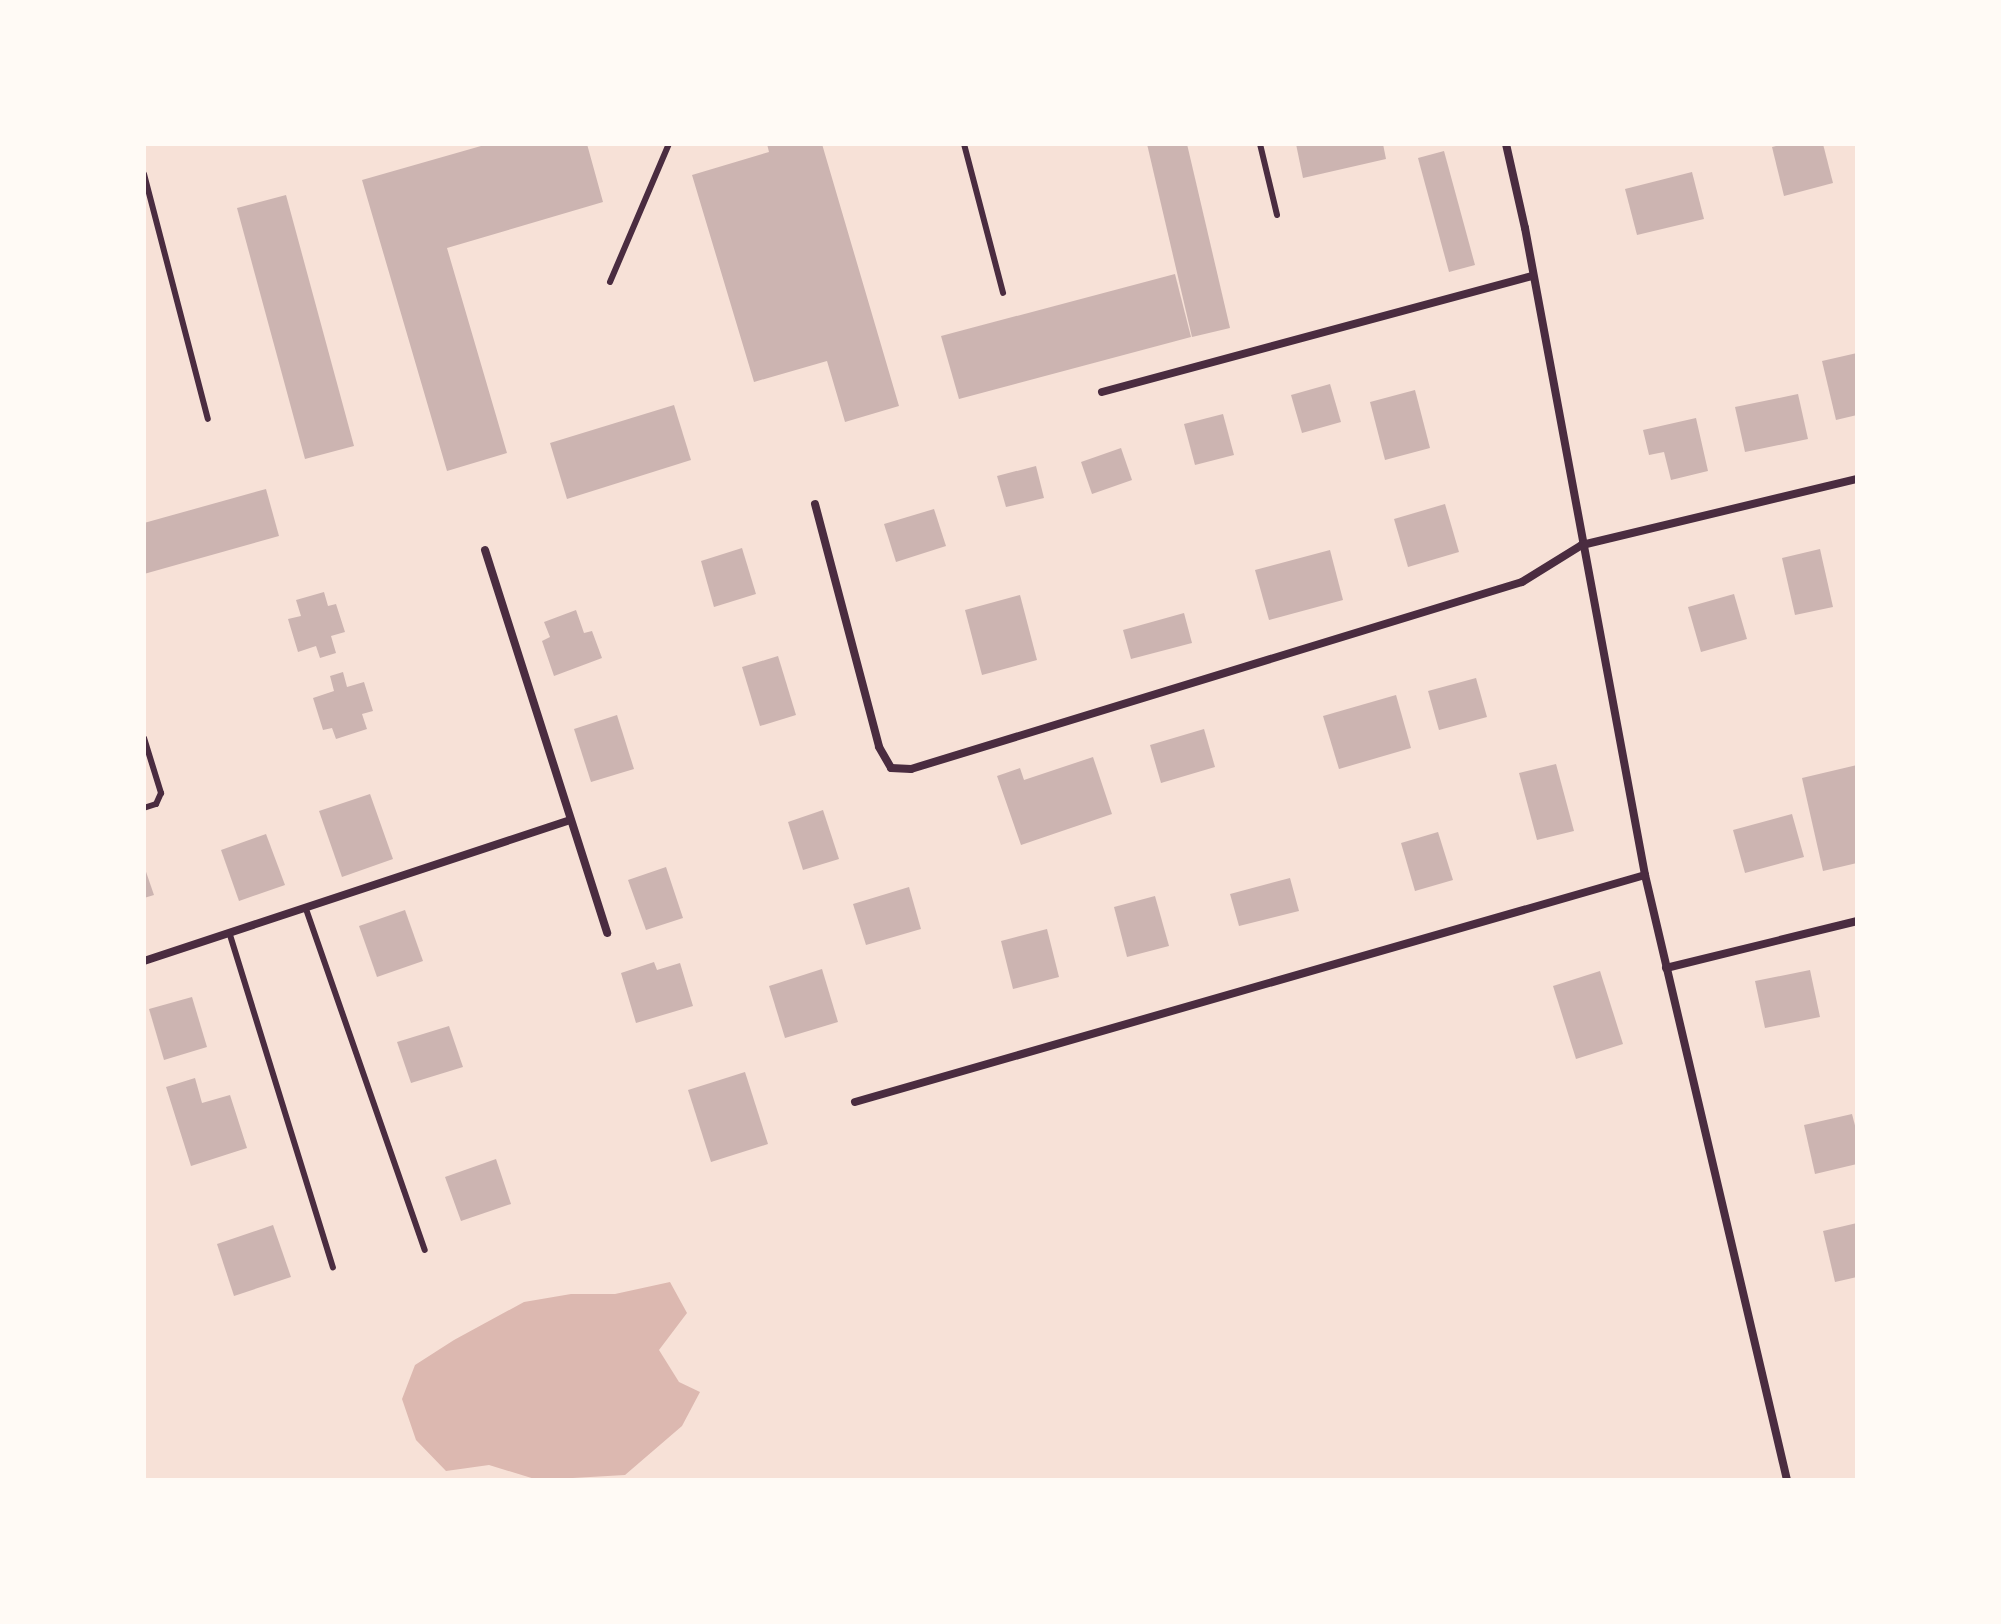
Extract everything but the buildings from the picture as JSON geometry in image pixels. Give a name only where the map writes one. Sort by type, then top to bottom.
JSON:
[{"type":"street","points":[[1508,144],[1645,875],[1787,1480]]},
{"type":"street","points":[[1102,392],[1533,276]]},
{"type":"street","points":[[815,504],[879,747],[891,768],[911,769],[1522,582],[1582,545],[1857,479]]},
{"type":"street","points":[[485,550],[607,933]]},
{"type":"street","points":[[144,961],[570,820]]},
{"type":"street","points":[[855,1102],[1645,875]]},
{"type":"street","points":[[1666,968],[1857,921]]},
{"type":"lane","points":[[610,282],[669,144]]},
{"type":"lane","points":[[964,144],[1003,293]]},
{"type":"lane","points":[[1260,144],[1277,215]]},
{"type":"lane","points":[[144,174],[208,419]]},
{"type":"lane","points":[[144,738],[161,793],[156,804],[144,808]]},
{"type":"lane","points":[[306,909],[425,1250]]},
{"type":"lane","points":[[230,935],[333,1267]]},
{"type":"shaded area","points":[[670,1282],[687,1313],[659,1350],[679,1382],[700,1392],[682,1426],[625,1475],[538,1480],[489,1465],[446,1471],[416,1440],[402,1399],[415,1365],[454,1340],[524,1302],[571,1294],[615,1294]]}]
